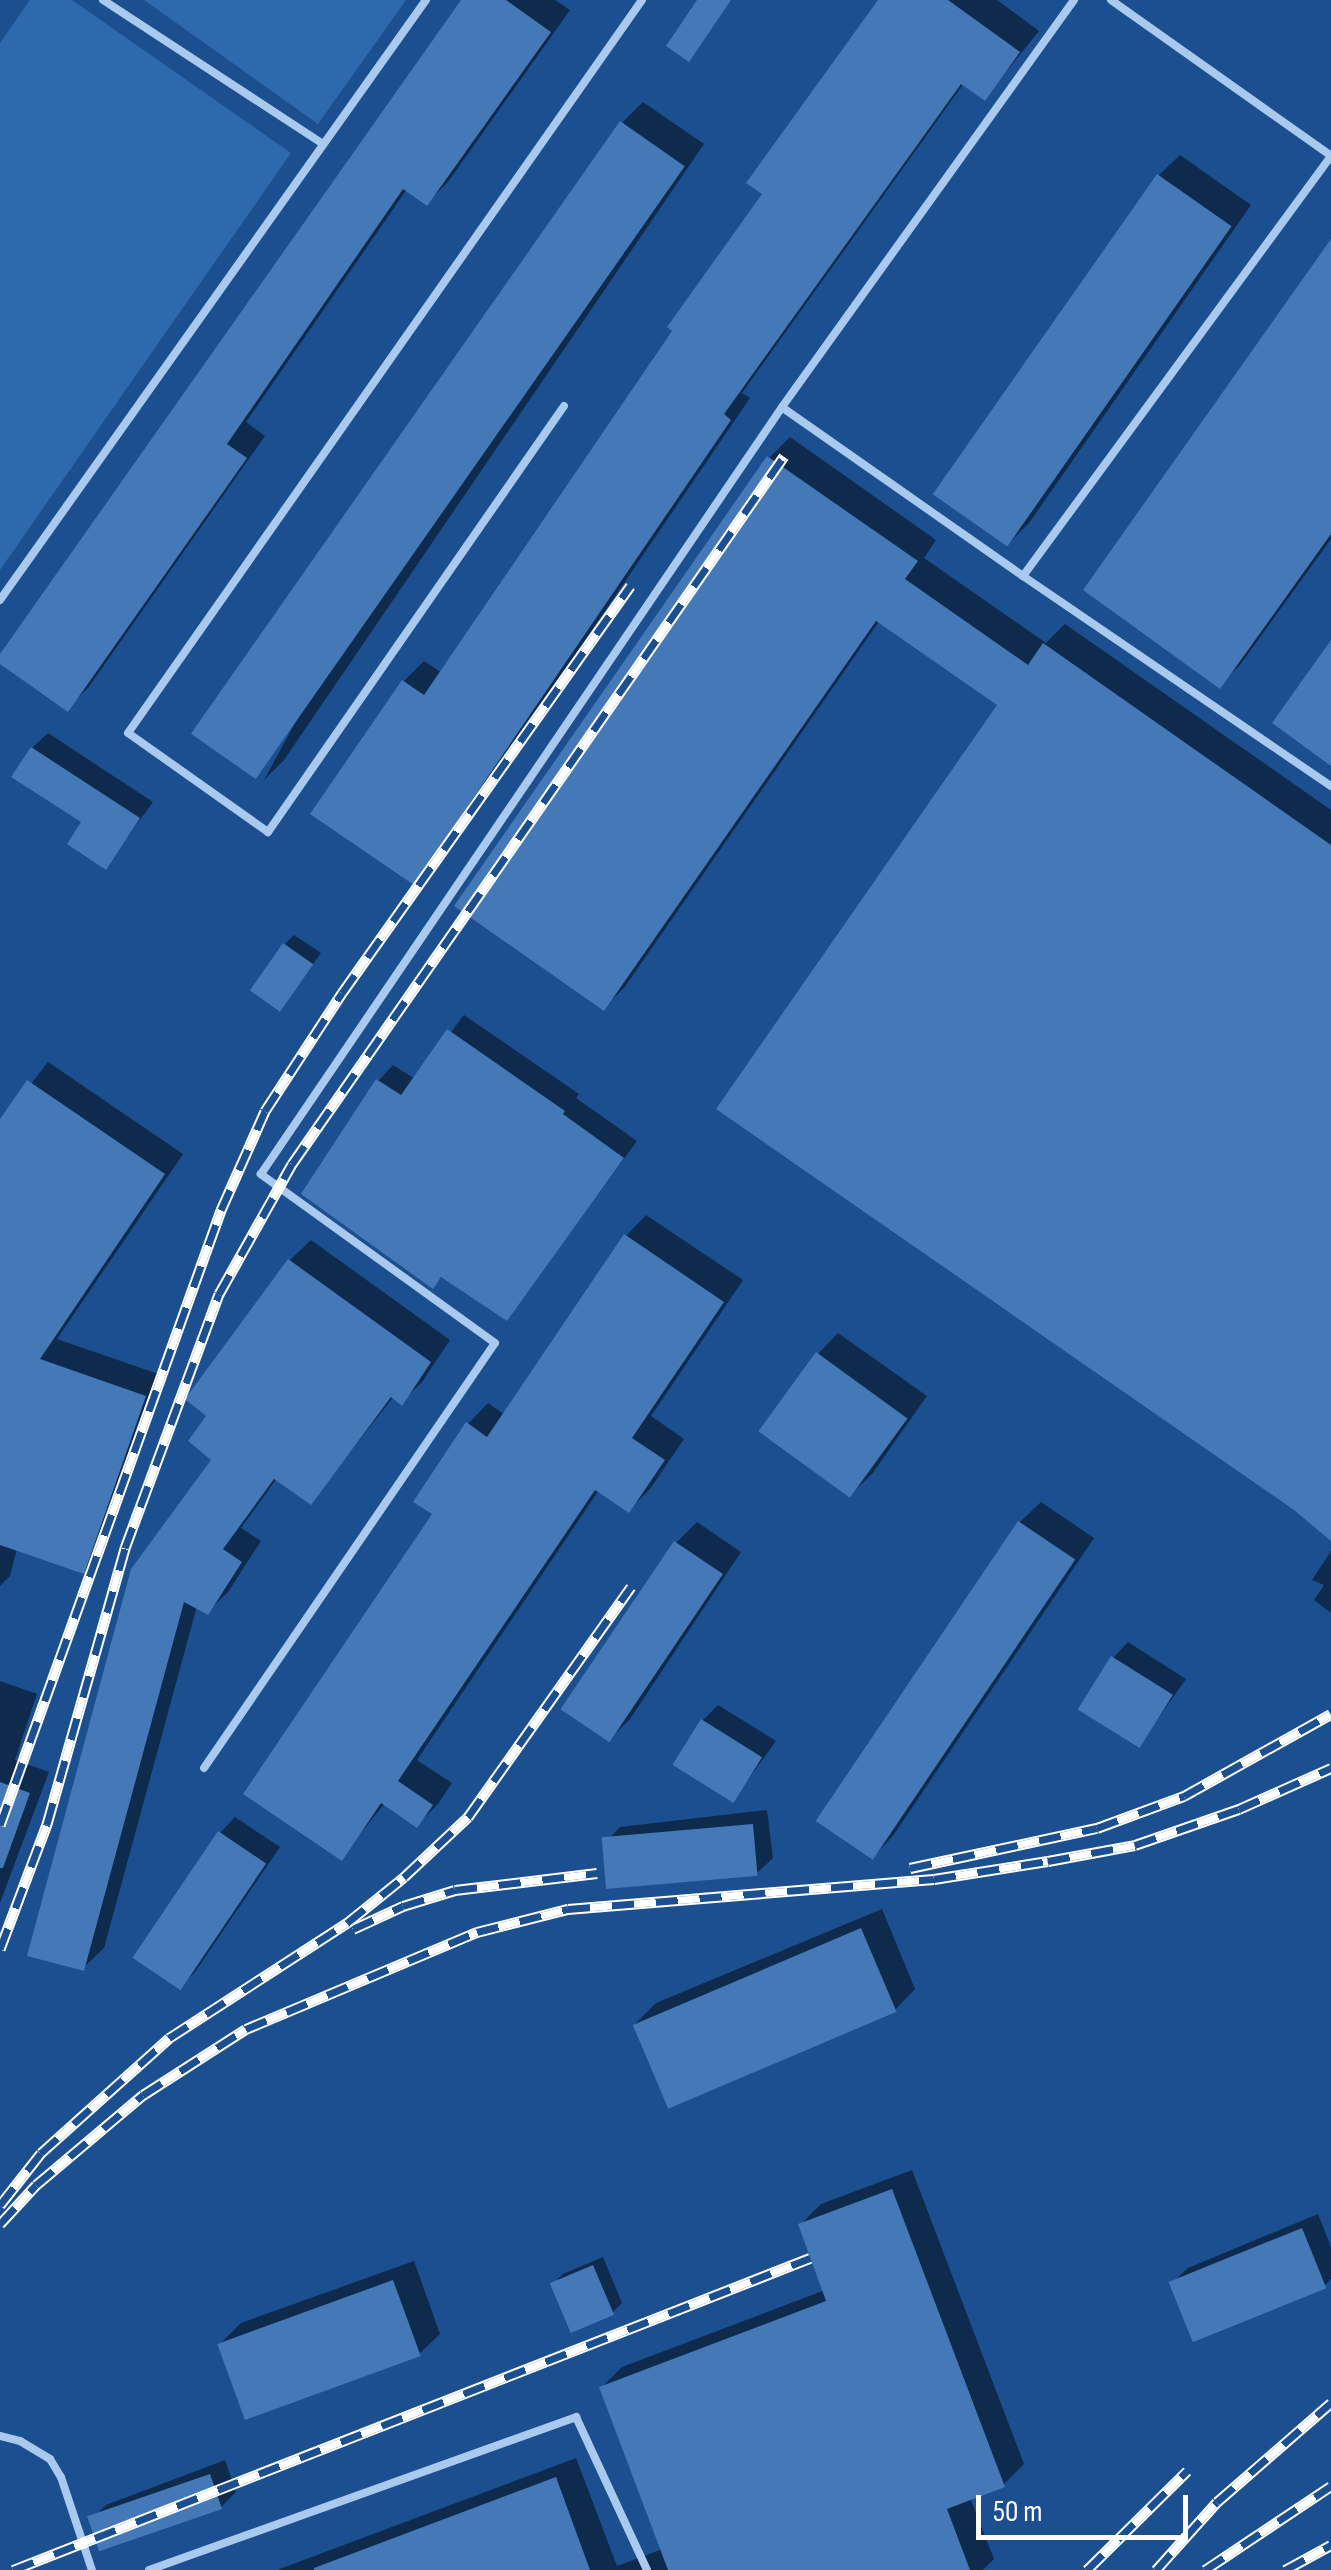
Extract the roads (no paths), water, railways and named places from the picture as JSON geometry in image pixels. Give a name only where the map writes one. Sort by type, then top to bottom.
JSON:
[{"type":"lane","points":[[103,0],[323,144]]},
{"type":"lane","points":[[0,600],[426,0]]},
{"type":"lane","points":[[564,406],[268,832],[128,733],[642,0]]},
{"type":"lane","points":[[204,1768],[495,1343],[261,1174],[782,407],[1074,0]]},
{"type":"lane","points":[[1023,576],[1331,156],[1110,0]]},
{"type":"lane","points":[[782,407],[1331,786]]},
{"type":"lane","points":[[149,2570],[576,2417],[647,2570]]},
{"type":"lane","points":[[0,2436],[50,2459],[61,2477],[92,2570]]},
{"type":"railway","points":[[0,1949],[47,1824],[125,1548],[219,1294],[292,1164],[784,456]]},
{"type":"railway","points":[[0,1825],[221,1210],[265,1111],[342,993],[630,586]]},
{"type":"railway","points":[[0,2205],[41,2153],[169,2038],[347,1923],[468,1817],[631,1587]]},
{"type":"railway","points":[[910,1868],[1097,1828],[1184,1796],[1331,1714]]},
{"type":"railway","points":[[0,2224],[36,2185],[143,2095],[246,2029],[477,1932],[568,1909],[934,1879],[1135,1845],[1239,1809],[1331,1768]]},
{"type":"railway","points":[[353,1929],[403,1906],[455,1890],[597,1873]]},
{"type":"railway","points":[[13,2570],[810,2258]]},
{"type":"railway","points":[[1156,2570],[1217,2502],[1331,2403]]},
{"type":"railway","points":[[1087,2570],[1187,2471]]},
{"type":"railway","points":[[1205,2570],[1331,2486]]},
{"type":"railway","points":[[1285,2570],[1331,2545]]}]
